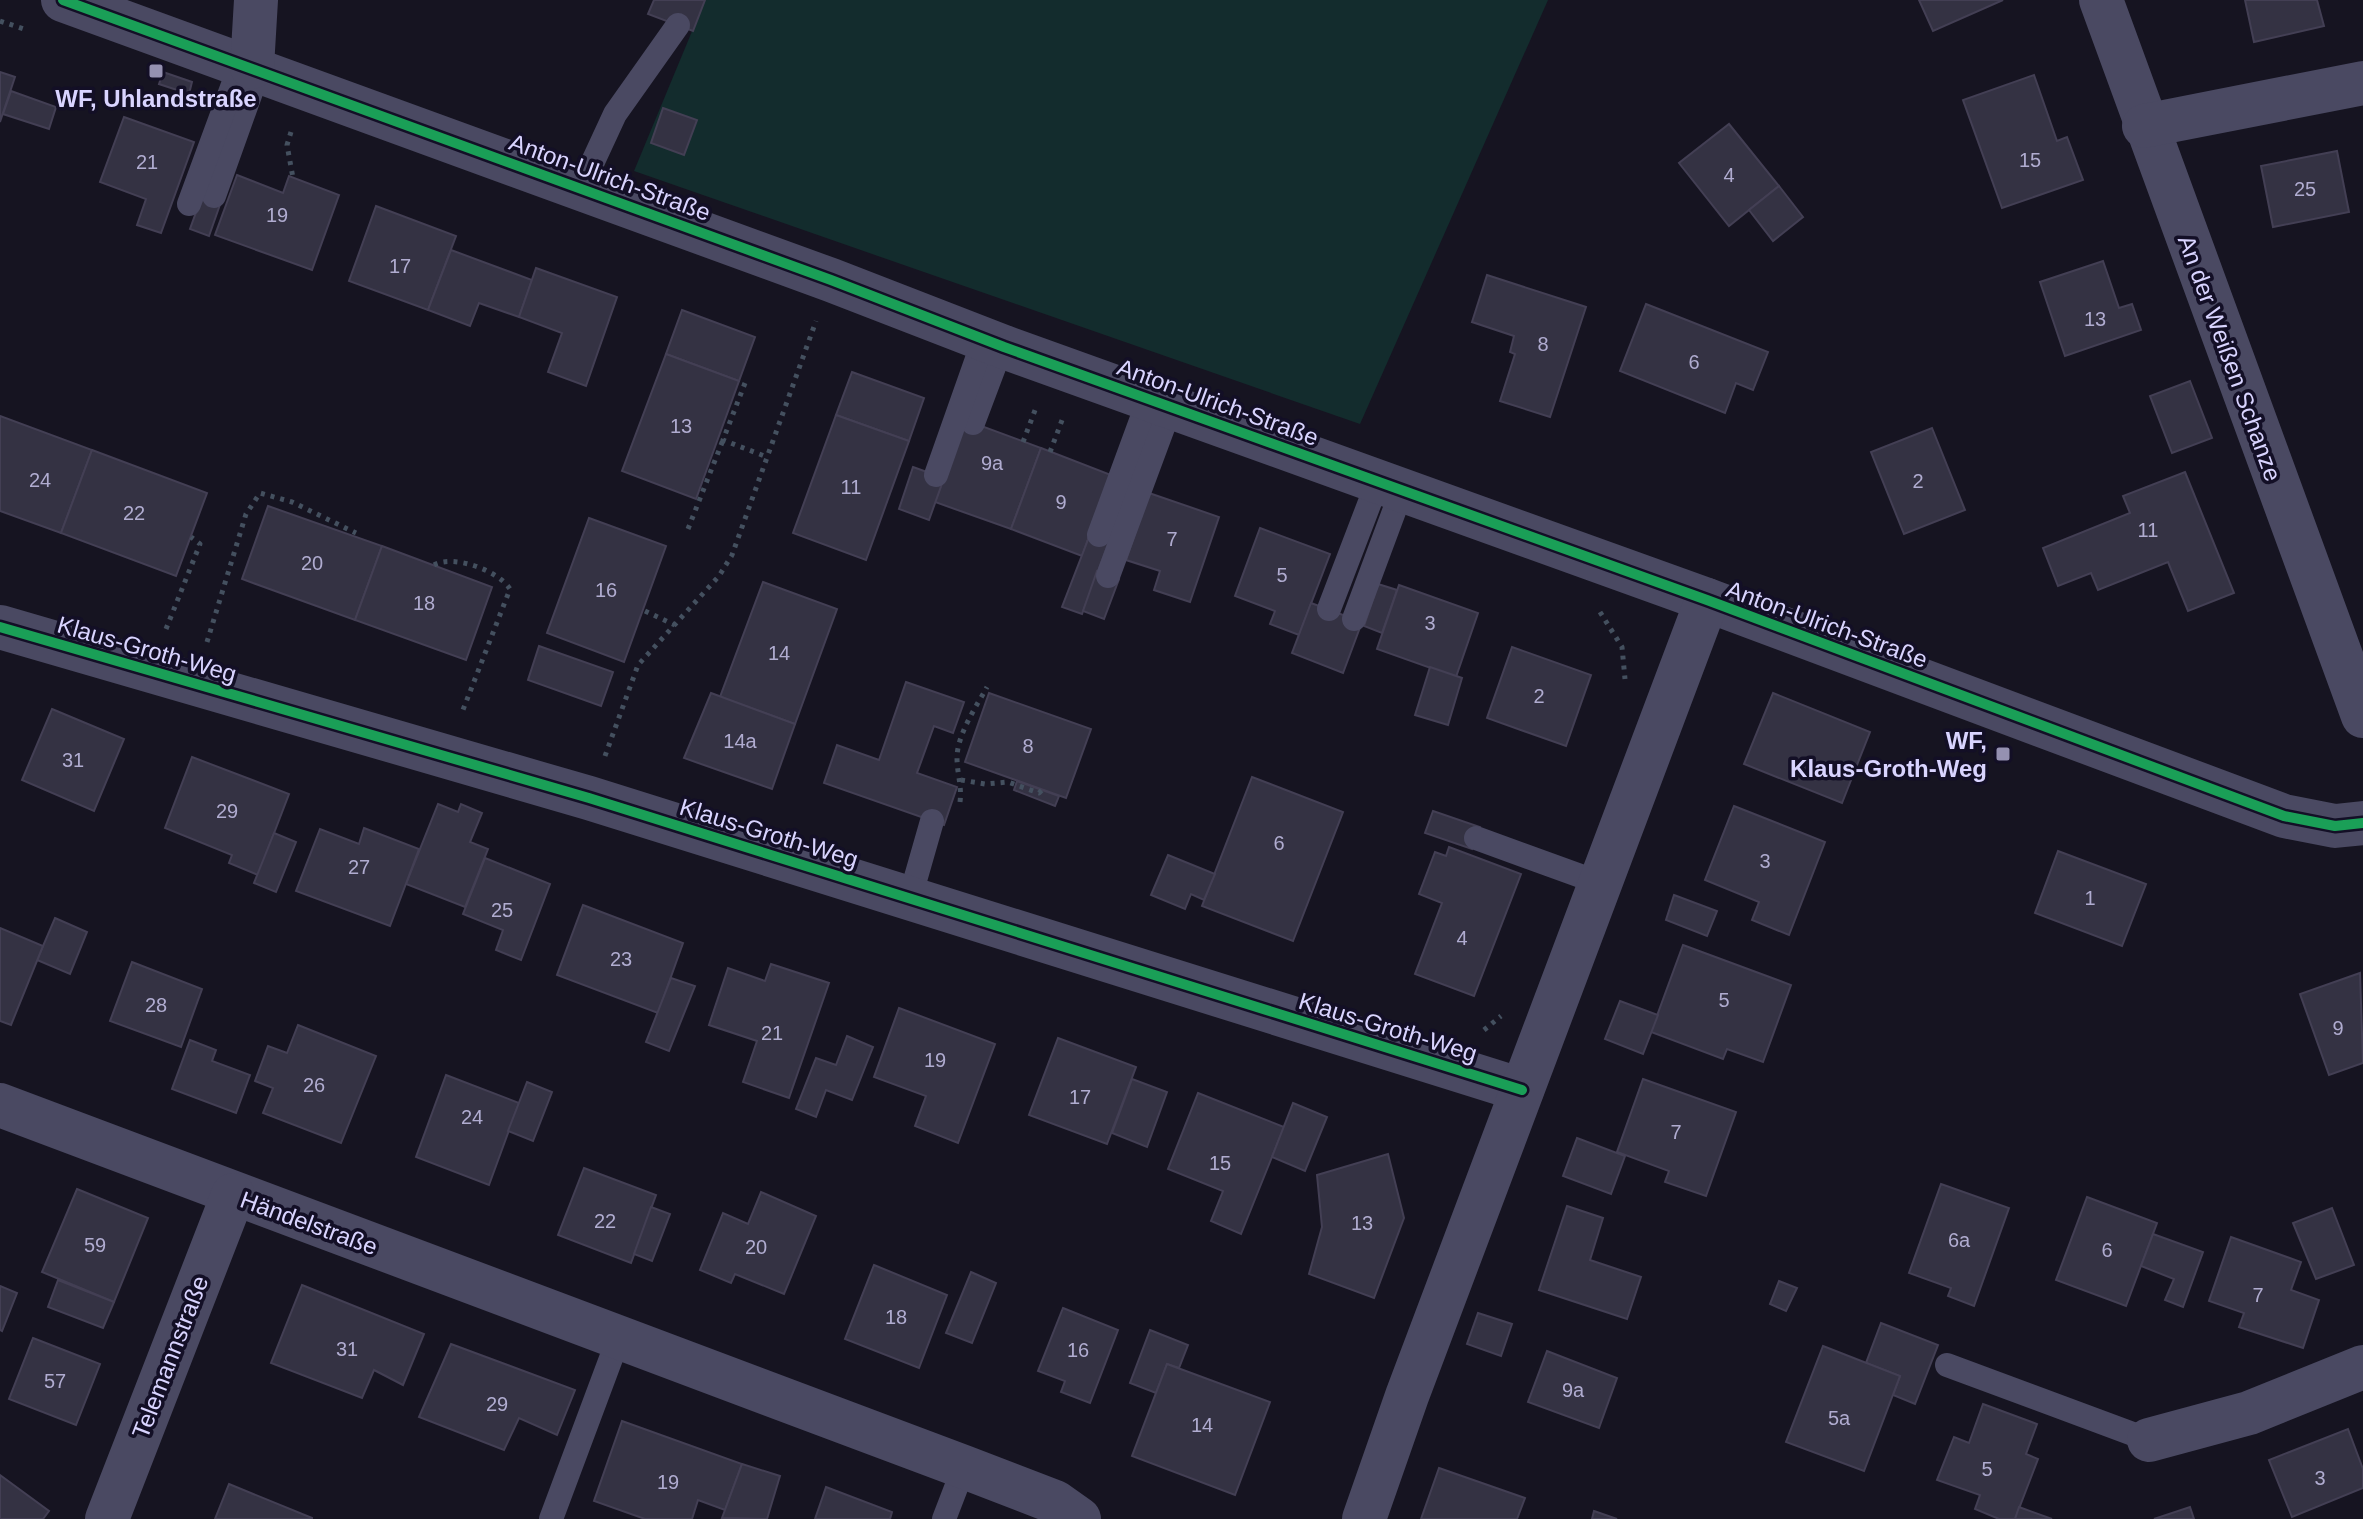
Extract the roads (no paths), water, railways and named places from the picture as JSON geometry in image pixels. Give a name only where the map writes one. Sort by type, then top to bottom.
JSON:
[{"type":"street","name":"Anton-Ulrich-Straße","points":[[63,0],[251,66],[1160,403],[1707,600],[2284,816],[2335,826],[2363,823]]},
{"type":"street","points":[[251,66],[256,0]]},
{"type":"street","name":"An der Weißen Schanze","points":[[2101,0],[2144,126],[2363,716]]},
{"type":"street","points":[[2144,126],[2363,83]]},
{"type":"street","points":[[1364,1519],[1407,1396],[1707,600]]},
{"type":"street","name":"Klaus-Groth-Weg","points":[[0,627],[589,798],[1522,1090]]},
{"type":"street","name":"Händelstraße","points":[[0,1105],[964,1467],[1055,1502],[1079,1519]]},
{"type":"street","name":"Telemannstraße","points":[[107,1519],[233,1195]]},
{"type":"street","points":[[2149,1440],[2249,1413],[2363,1367]]},
{"type":"lane","points":[[590,168],[615,114],[678,25]]},
{"type":"lane","points":[[214,196],[251,66]]},
{"type":"lane","points":[[189,204],[251,66]]},
{"type":"lane","points":[[973,423],[993,342]]},
{"type":"lane","points":[[936,475],[993,342]]},
{"type":"lane","points":[[1099,535],[1160,403]]},
{"type":"lane","points":[[1108,576],[1160,403]]},
{"type":"lane","points":[[1329,609],[1390,486]]},
{"type":"lane","points":[[1354,619],[1390,486]]},
{"type":"lane","points":[[910,898],[932,821]]},
{"type":"lane","points":[[1476,838],[1600,883]]},
{"type":"lane","points":[[551,1519],[619,1337]]},
{"type":"lane","points":[[1947,1365],[2149,1440]]},
{"type":"lane","points":[[944,1519],[964,1467]]},
{"type":"place","name":"WF, Uhlandstraße","points":[[156,71]]},
{"type":"place","name":"WF, Klaus-Groth-Weg","points":[[2003,754]]}]
